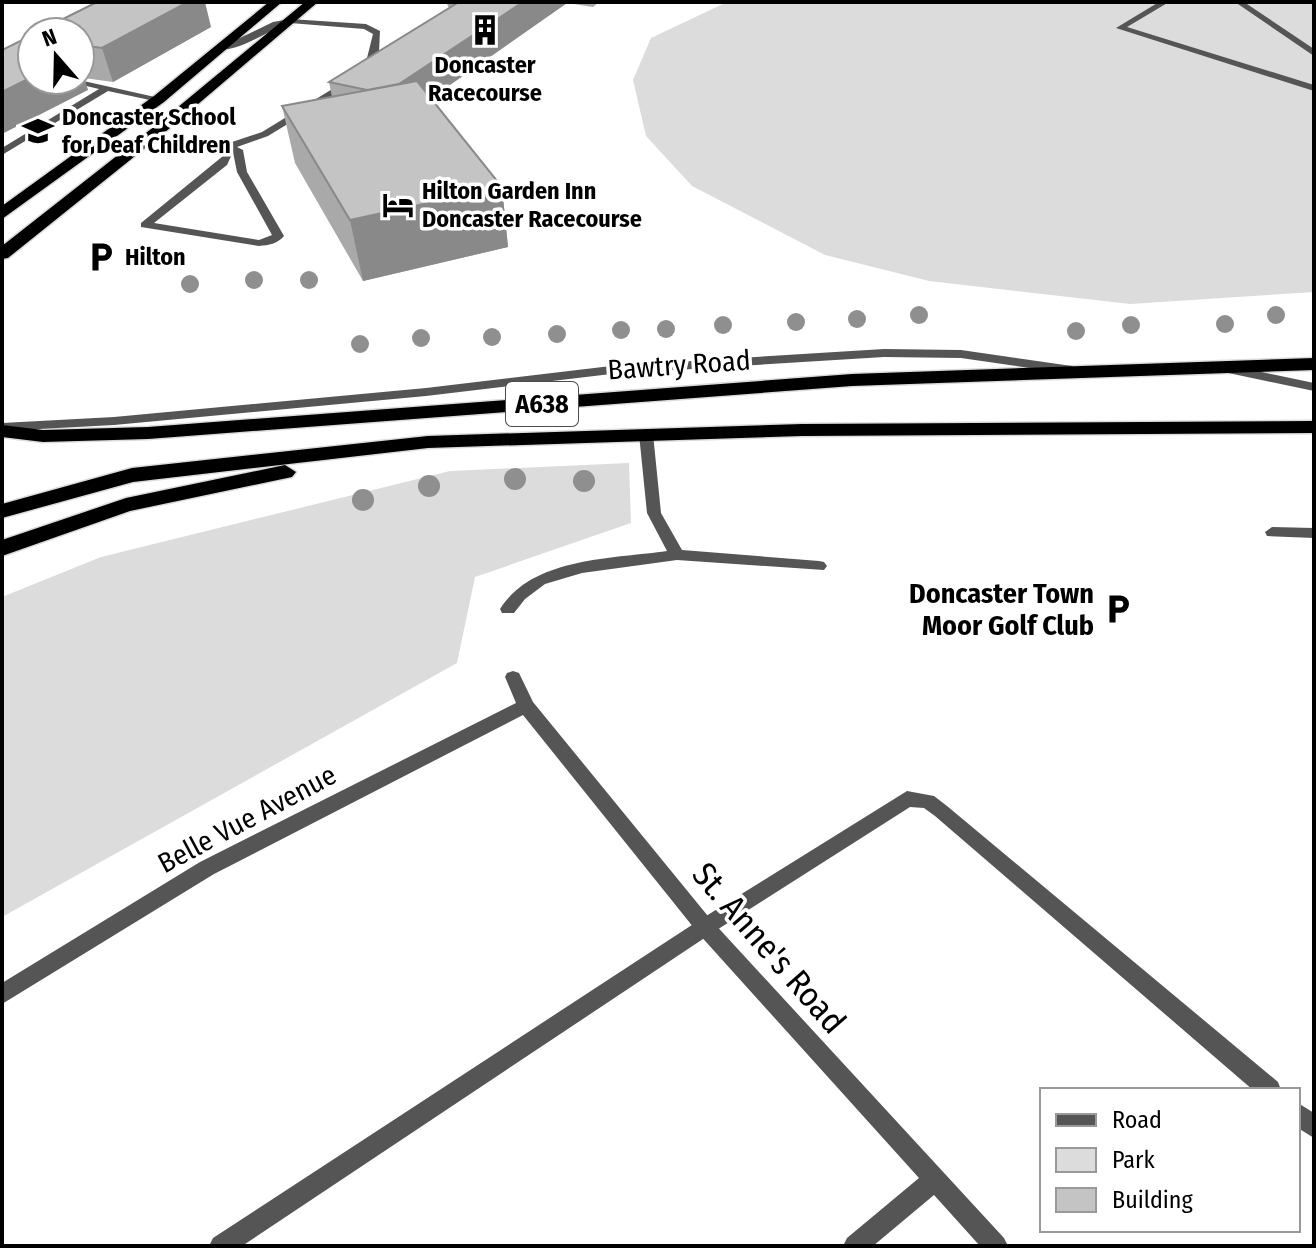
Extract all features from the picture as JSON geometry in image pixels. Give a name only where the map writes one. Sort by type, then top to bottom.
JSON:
[{"type":"highway","points":[[2,214],[159,99],[276,2]]},
{"type":"highway","points":[[2,254],[312,2]]},
{"type":"highway","name":"Bawtry Road","points":[[2,429],[43,436],[148,433],[852,380],[1314,364]]},
{"type":"highway","name":"A638","points":[[2,511],[132,475],[428,442],[646,434],[1314,427]]},
{"type":"highway","points":[[2,548],[126,505],[428,442]]},
{"type":"street","points":[[1165,2],[1120,28],[1314,88]]},
{"type":"street","points":[[1239,2],[1314,53]]},
{"type":"street","points":[[223,48],[276,24],[290,21],[366,27],[377,33],[378,43],[367,69],[355,79],[265,134],[227,147]]},
{"type":"street","points":[[96,87],[159,99]]},
{"type":"street","points":[[2,152],[106,89]]},
{"type":"street","points":[[147,139],[227,147],[238,150],[242,172],[278,236],[276,239],[259,243],[145,225],[223,163],[228,156],[227,147]]},
{"type":"street","points":[[2,429],[410,393],[611,370],[884,353],[961,354],[1083,372]]},
{"type":"street","points":[[1223,367],[1314,387]]},
{"type":"street","points":[[646,434],[654,513],[677,555]]},
{"type":"street","points":[[1272,532],[1314,533]]},
{"type":"street","points":[[508,609],[519,595],[540,580],[582,568],[677,555],[819,566]]},
{"type":"street","name":"St. Anne's Road","points":[[513,677],[526,706],[705,927],[996,1246]]},
{"type":"street","name":"Belle Vue Avenue","points":[[2,994],[207,868],[526,706]]},
{"type":"street","points":[[221,1246],[705,927],[907,799],[928,801],[1268,1088]]},
{"type":"street","points":[[855,1246],[934,1180]]},
{"type":"green space","points":[[727,2],[1314,2],[1314,292],[1130,304],[929,281],[825,255],[692,186],[646,136],[633,80],[651,38]]},
{"type":"green space","points":[[629,463],[631,523],[475,577],[457,663],[2,917],[2,597],[101,557],[450,471]]},
{"type":"building","points":[[97,2],[188,2],[102,48],[96,47],[96,16],[69,16]]},
{"type":"building","points":[[459,2],[523,2],[399,84],[367,90],[329,82]]},
{"type":"building","points":[[16,43],[16,85],[2,92],[2,50]]},
{"type":"building","points":[[417,81],[502,187],[350,220],[282,106]]},
{"type":"place","name":"Doncaster Racecourse","points":[[485,30]]},
{"type":"place","name":"Doncaster School for Deaf Children","points":[[38,131]]},
{"type":"place","name":"Hilton Garden Inn Doncaster Racecourse","points":[[398,205]]},
{"type":"place","name":"Hilton","points":[[101,257]]},
{"type":"place","name":"Doncaster Town Moor Golf Club","points":[[1118,609]]}]
